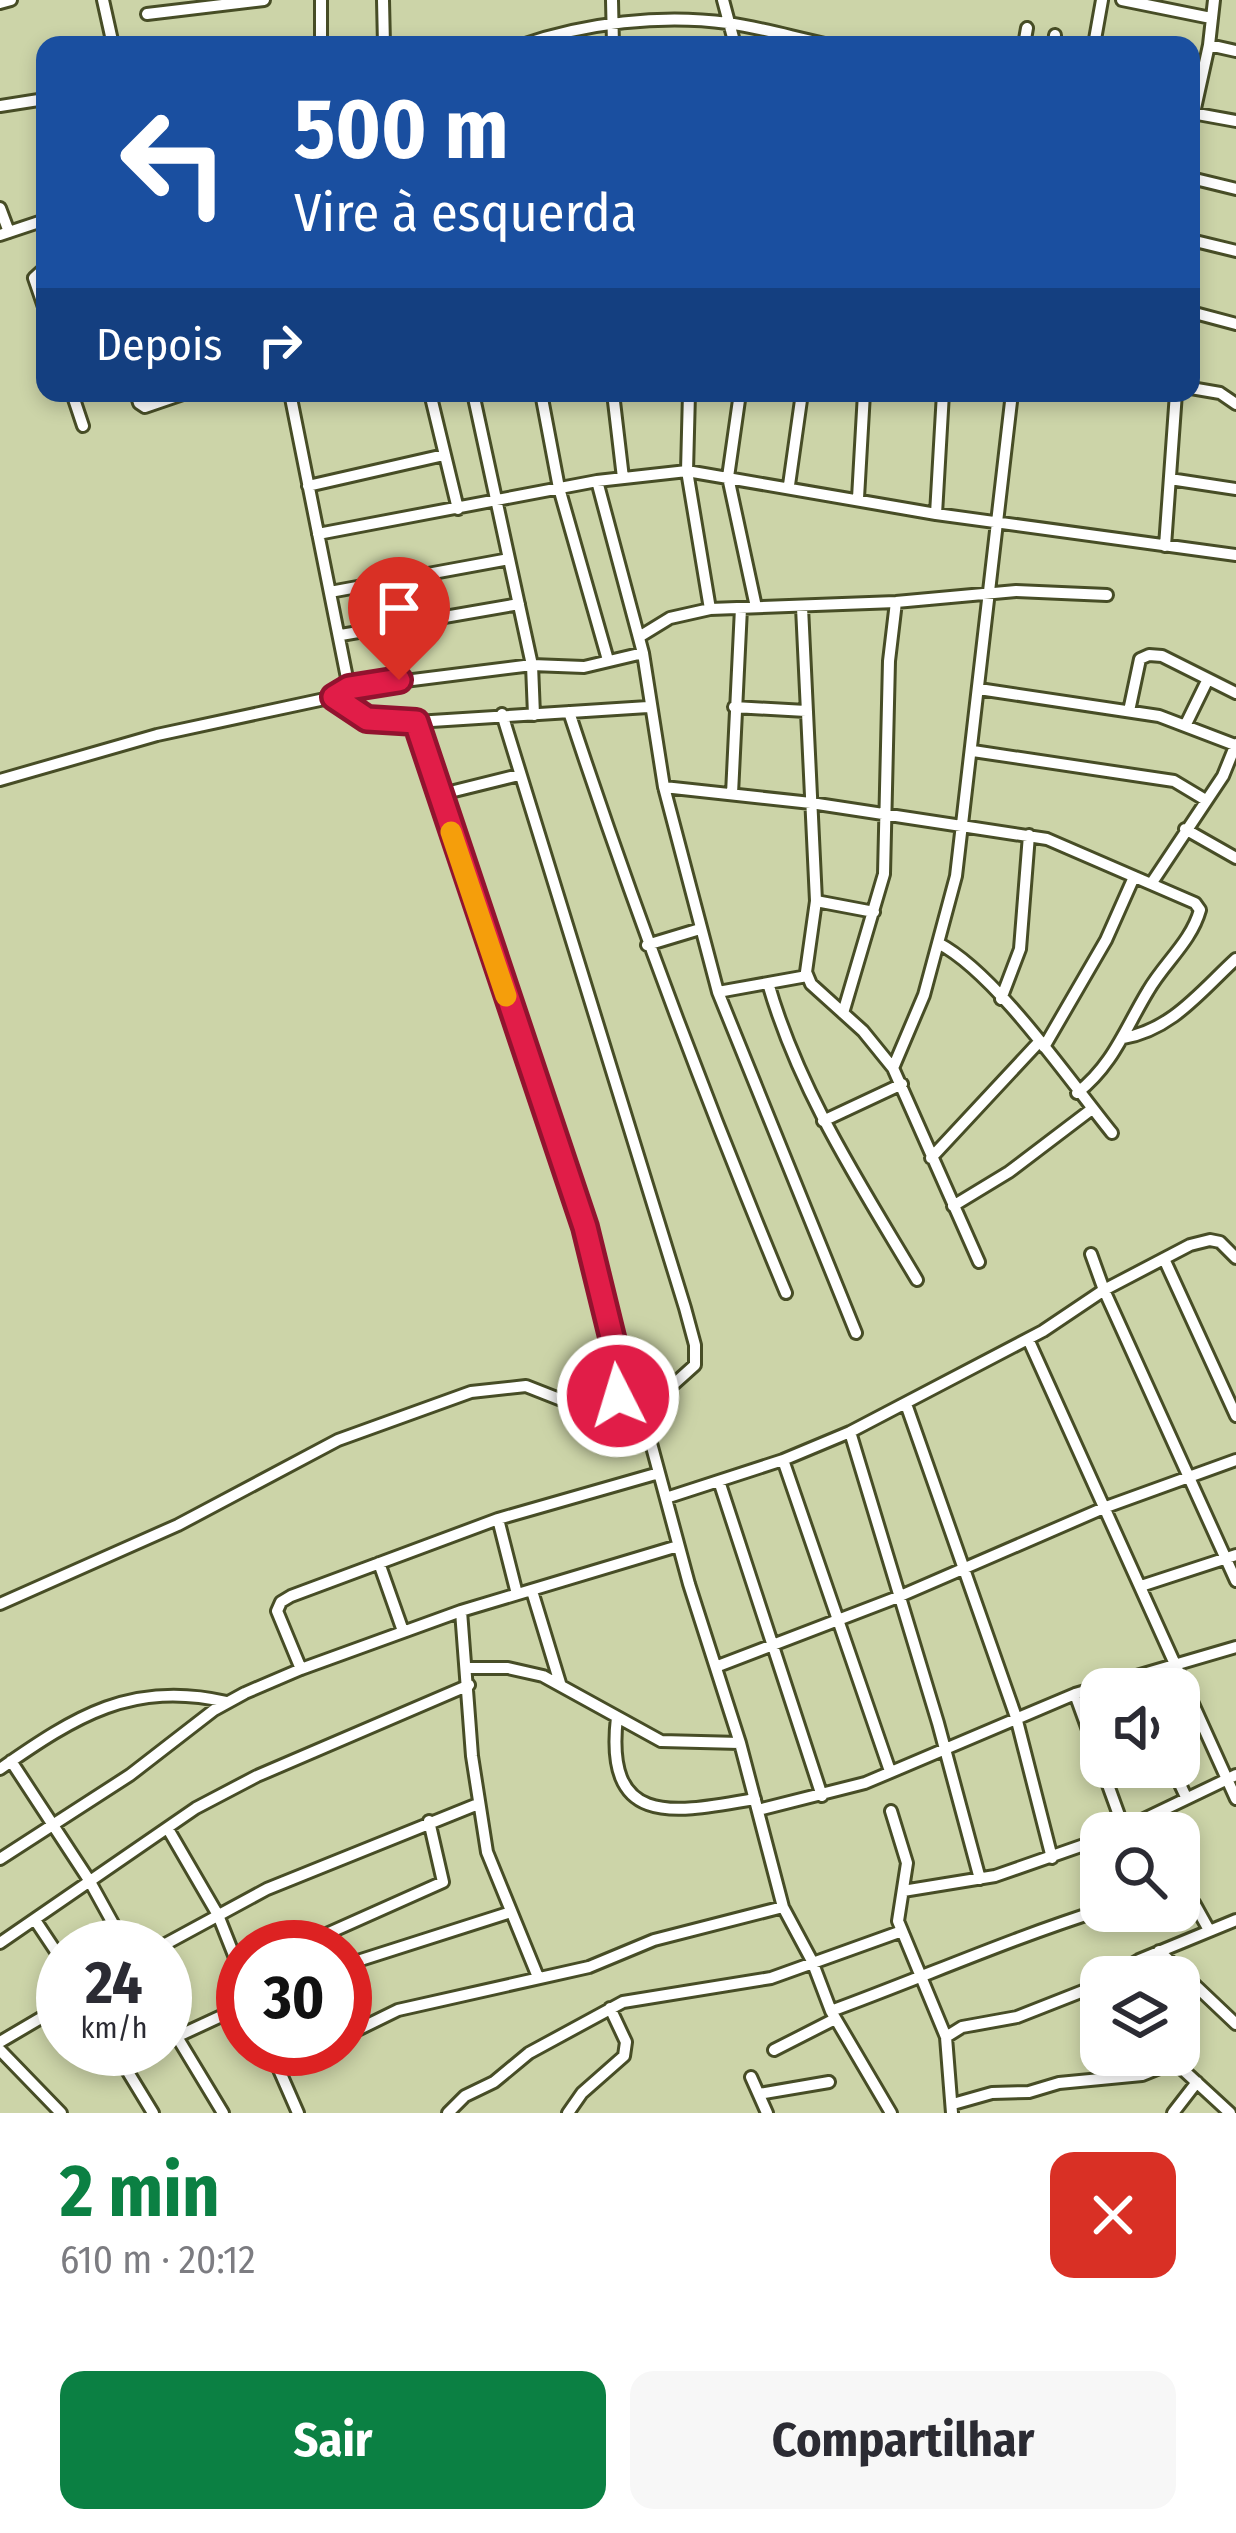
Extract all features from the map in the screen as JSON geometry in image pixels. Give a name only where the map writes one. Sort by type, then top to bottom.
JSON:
[{"type":"street","points":[[0,3],[11,0]]},
{"type":"street","points":[[103,0],[111,36]]},
{"type":"street","points":[[147,14],[264,0]]},
{"type":"street","points":[[320,0],[322,36]]},
{"type":"street","points":[[383,0],[384,36]]},
{"type":"street","points":[[613,0],[613,36]]},
{"type":"street","points":[[723,0],[732,36]]},
{"type":"street","points":[[1096,36],[1102,0]]},
{"type":"street","points":[[1122,0],[1211,18]]},
{"type":"street","points":[[1200,81],[1214,0]]},
{"type":"street","points":[[559,36],[612,23],[728,23],[788,36]]},
{"type":"street","points":[[1026,36],[1027,28]]},
{"type":"street","points":[[1209,45],[1236,51]]},
{"type":"street","points":[[0,106],[36,100]]},
{"type":"street","points":[[1200,114],[1236,121]]},
{"type":"street","points":[[1200,180],[1236,189]]},
{"type":"street","points":[[0,208],[4,233],[36,223]]},
{"type":"street","points":[[1200,242],[1236,250]]},
{"type":"street","points":[[1200,314],[1236,324]]},
{"type":"street","points":[[1200,390],[1234,400]]},
{"type":"street","points":[[75,402],[83,426]]},
{"type":"street","points":[[292,402],[349,688]]},
{"type":"street","points":[[432,402],[458,509]]},
{"type":"street","points":[[475,402],[532,665],[534,715]]},
{"type":"street","points":[[543,402],[559,488],[608,660]]},
{"type":"street","points":[[615,402],[622,478]]},
{"type":"street","points":[[689,402],[688,471],[710,609]]},
{"type":"street","points":[[739,402],[728,477],[756,607]]},
{"type":"street","points":[[789,485],[801,402]]},
{"type":"street","points":[[858,498],[863,402]]},
{"type":"street","points":[[936,514],[942,402]]},
{"type":"street","points":[[893,1068],[923,994],[950,905],[964,827],[1011,402]]},
{"type":"street","points":[[1166,546],[1175,402]]},
{"type":"street","points":[[308,486],[444,455]]},
{"type":"street","points":[[318,534],[597,481],[688,471],[936,514],[1236,555]]},
{"type":"street","points":[[1170,479],[1236,489]]},
{"type":"street","points":[[597,481],[643,653],[664,787],[718,992],[856,1334]]},
{"type":"street","points":[[330,592],[509,560]]},
{"type":"street","points":[[639,637],[670,618],[710,609],[991,593],[1107,595]]},
{"type":"street","points":[[843,1013],[886,862],[889,661],[896,602]]},
{"type":"street","points":[[341,635],[519,604]]},
{"type":"street","points":[[802,607],[816,901],[808,976],[893,1068],[979,1262]]},
{"type":"street","points":[[733,794],[741,608]]},
{"type":"street","points":[[0,765],[3,779],[157,735],[334,697],[349,688],[532,665],[584,668],[643,653]]},
{"type":"street","points":[[1130,711],[1144,657],[1162,656],[1236,693]]},
{"type":"street","points":[[1186,724],[1208,680]]},
{"type":"street","points":[[979,689],[1130,711],[1186,724],[1236,744],[1222,776],[1151,884]]},
{"type":"street","points":[[334,697],[367,719],[416,722],[648,707]]},
{"type":"street","points":[[734,707],[806,711]]},
{"type":"street","points":[[569,712],[647,945],[786,1293]]},
{"type":"street","points":[[0,1604],[178,1525],[338,1440],[471,1392],[526,1386],[582,1408],[594,1408],[618,1396],[655,1393],[695,1365],[695,1345],[502,714]]},
{"type":"street","points":[[416,722],[585,1227],[613,1341],[618,1396]]},
{"type":"street","points":[[973,751],[1174,781],[1204,799]]},
{"type":"street","points":[[438,795],[519,775]]},
{"type":"street","points":[[664,787],[811,802],[1029,835],[1083,852],[1195,903],[1199,910],[1171,962],[1149,988],[1104,1070],[1077,1093]]},
{"type":"street","points":[[1185,829],[1236,858]]},
{"type":"street","points":[[1001,999],[1020,949],[1029,835]]},
{"type":"street","points":[[932,1157],[1041,1044],[1106,940],[1134,877]]},
{"type":"street","points":[[816,901],[874,912]]},
{"type":"street","points":[[647,945],[700,929]]},
{"type":"street","points":[[938,944],[968,962],[1112,1133]]},
{"type":"street","points":[[1123,1038],[1170,1021],[1236,959]]},
{"type":"street","points":[[718,992],[808,976]]},
{"type":"street","points":[[768,983],[788,1045],[823,1121],[916,1280]]},
{"type":"street","points":[[823,1121],[902,1084]]},
{"type":"street","points":[[953,1206],[1009,1172],[1092,1109]]},
{"type":"street","points":[[666,1498],[783,1460],[850,1432],[1028,1339],[1104,1289],[1190,1245],[1210,1240],[1227,1247],[1236,1258]]},
{"type":"street","points":[[1091,1254],[1188,1477],[1231,1557],[1236,1582]]},
{"type":"street","points":[[1165,1261],[1236,1416]]},
{"type":"street","points":[[1028,1339],[1231,1777],[1236,1799]]},
{"type":"street","points":[[906,1404],[1016,1717],[1052,1858]]},
{"type":"street","points":[[649,1432],[783,1906],[812,1961],[832,2015],[891,2113]]},
{"type":"street","points":[[850,1432],[980,1879]]},
{"type":"street","points":[[783,1460],[890,1771]]},
{"type":"street","points":[[718,1666],[898,1597],[1106,1507],[1236,1460]]},
{"type":"street","points":[[301,1669],[280,1623],[280,1602],[498,1520],[659,1473]]},
{"type":"street","points":[[719,1480],[822,1796]]},
{"type":"street","points":[[498,1520],[517,1594]]},
{"type":"street","points":[[0,1859],[130,1775],[227,1702],[301,1669],[461,1611],[678,1546]]},
{"type":"street","points":[[1141,1586],[1231,1557]]},
{"type":"street","points":[[380,1563],[404,1631]]},
{"type":"street","points":[[532,1591],[560,1683]]},
{"type":"street","points":[[461,1611],[478,1804],[487,1852],[538,1978]]},
{"type":"street","points":[[1154,1668],[1236,1647]]},
{"type":"street","points":[[468,1667],[508,1668],[560,1683],[661,1741],[740,1743]]},
{"type":"street","points":[[0,1942],[188,1813],[257,1776],[469,1685]]},
{"type":"street","points":[[111,1920],[52,1823],[5,1765],[83,1717],[118,1703],[167,1692],[227,1702]]},
{"type":"street","points":[[617,1717],[615,1762],[625,1786],[645,1803],[683,1810],[822,1796],[1080,1692]]},
{"type":"street","points":[[1075,1694],[1113,1812]]},
{"type":"street","points":[[1156,1812],[1231,1777]]},
{"type":"street","points":[[1182,1788],[1186,1797]]},
{"type":"street","points":[[192,1929],[267,1889],[478,1804]]},
{"type":"street","points":[[890,1811],[906,1853],[898,1911],[902,1931],[946,2037],[953,2109],[992,2093],[1132,2076]]},
{"type":"street","points":[[358,1920],[442,1882],[429,1821]]},
{"type":"street","points":[[168,1829],[220,1920]]},
{"type":"street","points":[[903,1891],[980,1879],[1080,1847]]},
{"type":"street","points":[[372,2023],[398,2010],[604,1963],[654,1940],[783,1906]]},
{"type":"street","points":[[372,1956],[512,1912]]},
{"type":"street","points":[[1200,1914],[1209,1930]]},
{"type":"street","points":[[774,2050],[832,2015],[1036,1930],[1080,1916]]},
{"type":"street","points":[[1151,1956],[1236,1919]]},
{"type":"street","points":[[448,2113],[465,2096],[494,2082],[530,2053],[610,2008],[655,1994],[771,1978],[902,1931]]},
{"type":"street","points":[[1160,1951],[1236,2024]]},
{"type":"street","points":[[946,2037],[962,2026],[1017,2017],[1080,1992]]},
{"type":"street","points":[[568,2113],[582,2093],[624,2056],[626,2042],[610,2008]]},
{"type":"street","points":[[36,2023],[0,2046],[61,2113]]},
{"type":"street","points":[[192,2062],[224,2113]]},
{"type":"street","points":[[130,2076],[153,2113]]},
{"type":"street","points":[[282,2076],[298,2113]]},
{"type":"street","points":[[1191,2076],[1229,2112],[1236,2105]]},
{"type":"street","points":[[751,2078],[767,2113]]},
{"type":"street","points":[[1173,2113],[1197,2081]]},
{"type":"street","points":[[759,2094],[830,2082]]},
{"type":"slow traffic","points":[[451,832],[506,996]]},
{"type":"route","points":[[399,680],[349,688],[334,697],[367,719],[416,722],[585,1227],[613,1341],[618,1396]]}]
